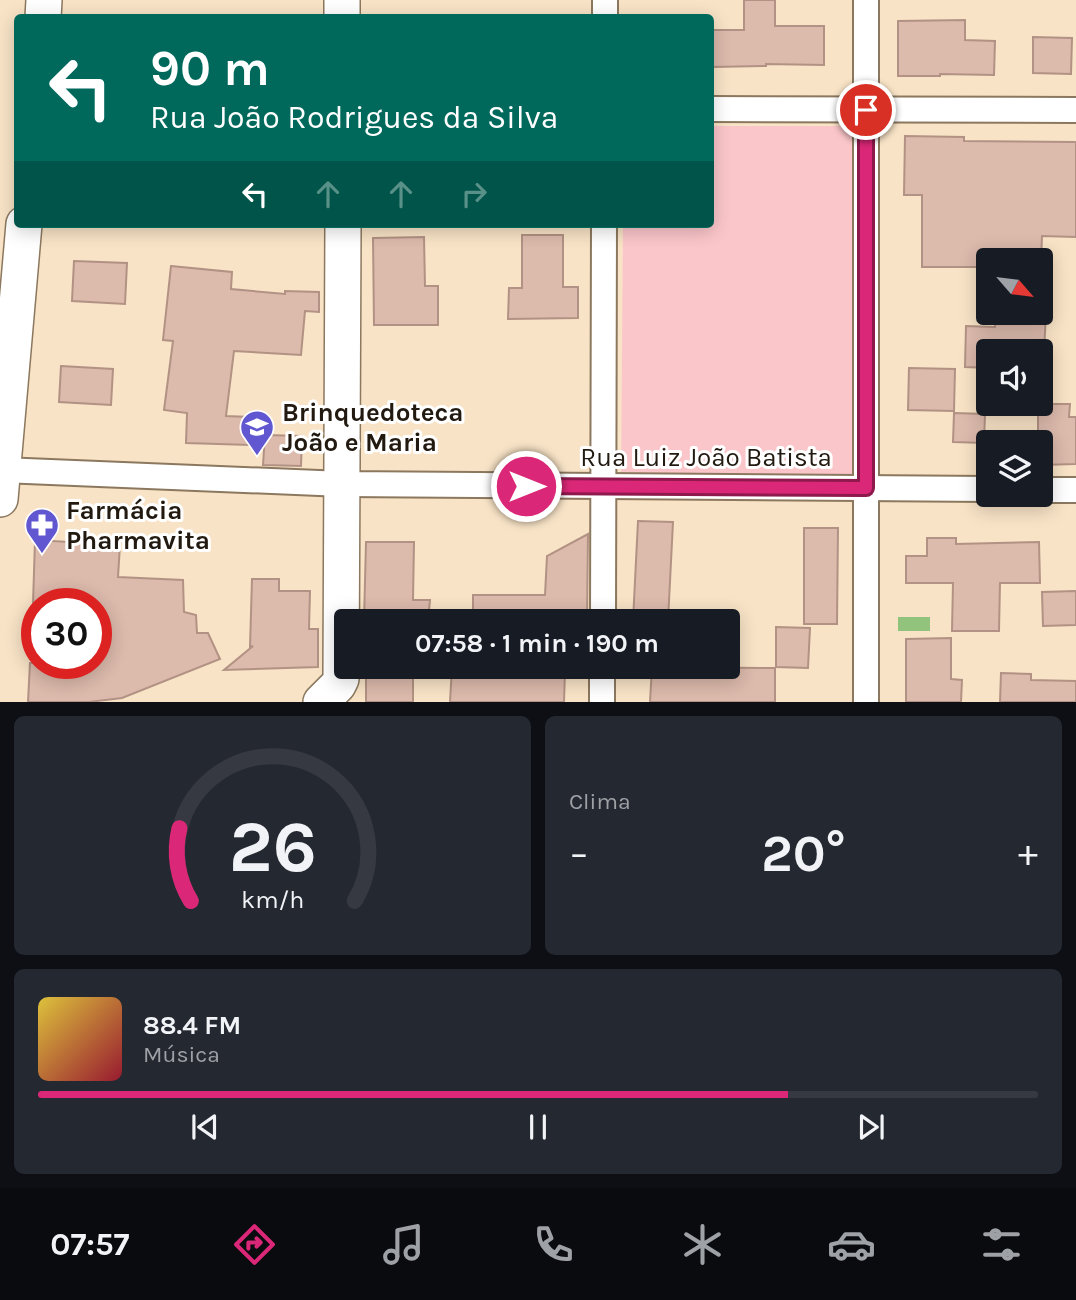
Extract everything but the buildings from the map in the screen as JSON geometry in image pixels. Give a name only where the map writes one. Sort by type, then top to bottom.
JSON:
[{"type":"main road","points":[[1,484],[24,228]]},
{"type":"main road","points":[[321,702],[341,679],[343,228]]},
{"type":"street","points":[[866,0],[866,702]]},
{"type":"street","points":[[714,109],[1076,110]]},
{"type":"street","points":[[603,609],[604,228]]},
{"type":"street","name":"Rua Luiz João Batista","points":[[1,484],[976,489]]},
{"type":"street","points":[[1053,490],[1076,490]]},
{"type":"street","points":[[602,702],[603,679]]},
{"type":"shaded area","points":[[714,126],[861,126],[859,482],[621,482],[623,228],[714,228]]},
{"type":"shaded area","points":[[898,617],[930,617],[930,631],[898,631]]},
{"type":"place","name":"Brinquedoteca João e Maria","points":[[257,457]]},
{"type":"place","name":"Farmácia Pharmavita","points":[[42,555]]},
{"type":"route","points":[[526,486],[866,488],[866,110]]}]
